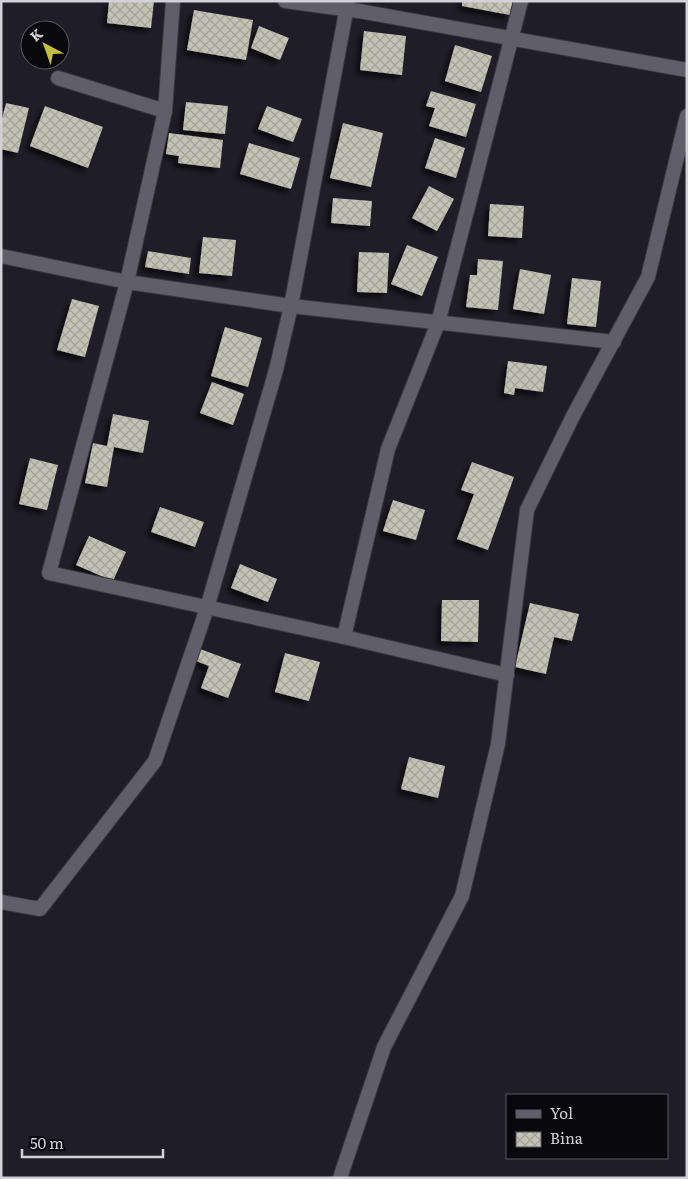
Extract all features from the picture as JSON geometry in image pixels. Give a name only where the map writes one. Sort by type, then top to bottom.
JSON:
[{"type":"street","points":[[172,1],[165,111],[127,282],[49,574],[344,636],[506,674]]},
{"type":"street","points":[[286,1],[347,5],[512,39],[687,70]]},
{"type":"street","points":[[344,636],[388,449],[438,323],[521,1]]},
{"type":"street","points":[[1,902],[40,909],[155,760],[207,608],[276,370],[291,306],[347,5]]},
{"type":"street","points":[[58,78],[165,111]]},
{"type":"street","points":[[340,1178],[384,1047],[462,896],[498,744],[527,510],[573,416],[648,277],[687,116]]},
{"type":"street","points":[[1,256],[127,282],[291,306],[614,342]]},
{"type":"building","points":[[109,1],[154,1],[151,28],[107,23]]},
{"type":"building","points":[[462,1],[513,1],[510,15],[462,6]]},
{"type":"building","points":[[194,10],[253,20],[246,60],[187,50]]},
{"type":"building","points":[[259,26],[289,38],[280,60],[251,48]]},
{"type":"building","points":[[364,31],[406,36],[402,75],[360,70]]},
{"type":"building","points":[[455,45],[492,56],[481,92],[445,81]]},
{"type":"building","points":[[431,91],[476,104],[466,137],[429,126],[435,108],[426,106]]},
{"type":"building","points":[[186,102],[228,106],[225,134],[183,130]]},
{"type":"building","points":[[6,103],[29,108],[18,153],[1,149],[1,123]]},
{"type":"building","points":[[45,106],[103,127],[88,168],[30,146]]},
{"type":"building","points":[[267,106],[302,119],[293,142],[258,129]]},
{"type":"building","points":[[343,123],[383,133],[371,187],[330,178]]},
{"type":"building","points":[[169,133],[223,140],[220,168],[178,163],[179,156],[166,154]]},
{"type":"building","points":[[435,138],[465,148],[456,178],[425,168]]},
{"type":"building","points":[[249,143],[300,158],[291,189],[240,174]]},
{"type":"building","points":[[429,186],[454,199],[437,231],[412,218]]},
{"type":"building","points":[[333,198],[372,201],[370,226],[331,223]]},
{"type":"building","points":[[490,204],[524,206],[522,238],[488,236]]},
{"type":"building","points":[[203,237],[236,240],[232,276],[199,273]]},
{"type":"building","points":[[407,245],[438,257],[422,296],[391,284]]},
{"type":"building","points":[[148,251],[191,258],[189,274],[145,267]]},
{"type":"building","points":[[359,252],[389,253],[387,293],[357,292]]},
{"type":"building","points":[[478,259],[503,261],[498,310],[466,307],[470,275],[477,275]]},
{"type":"building","points":[[520,269],[551,275],[544,314],[513,309]]},
{"type":"building","points":[[572,278],[601,281],[596,327],[567,324]]},
{"type":"building","points":[[72,299],[99,306],[85,357],[57,350]]},
{"type":"building","points":[[225,327],[262,338],[248,387],[211,376]]},
{"type":"building","points":[[508,361],[547,366],[543,392],[515,388],[514,395],[504,393]]},
{"type":"building","points":[[212,382],[244,394],[233,425],[200,413]]},
{"type":"building","points":[[113,414],[149,421],[143,453],[114,447],[107,487],[85,483],[93,443],[107,446]]},
{"type":"building","points":[[30,458],[58,465],[47,510],[19,504]]},
{"type":"building","points":[[472,462],[514,477],[488,550],[457,539],[474,494],[461,490]]},
{"type":"building","points":[[393,500],[425,510],[416,540],[383,531]]},
{"type":"building","points":[[160,507],[204,522],[195,547],[151,532]]},
{"type":"building","points":[[89,536],[126,552],[113,581],[76,565]]},
{"type":"building","points":[[240,564],[277,579],[268,602],[231,588]]},
{"type":"building","points":[[442,600],[479,600],[478,642],[441,641]]},
{"type":"building","points":[[530,603],[579,614],[572,641],[554,637],[546,674],[515,667]]},
{"type":"building","points":[[200,649],[241,664],[228,698],[201,688],[209,666],[196,661]]},
{"type":"building","points":[[285,653],[320,662],[309,701],[275,692]]},
{"type":"building","points":[[409,757],[445,766],[438,798],[401,789]]}]
